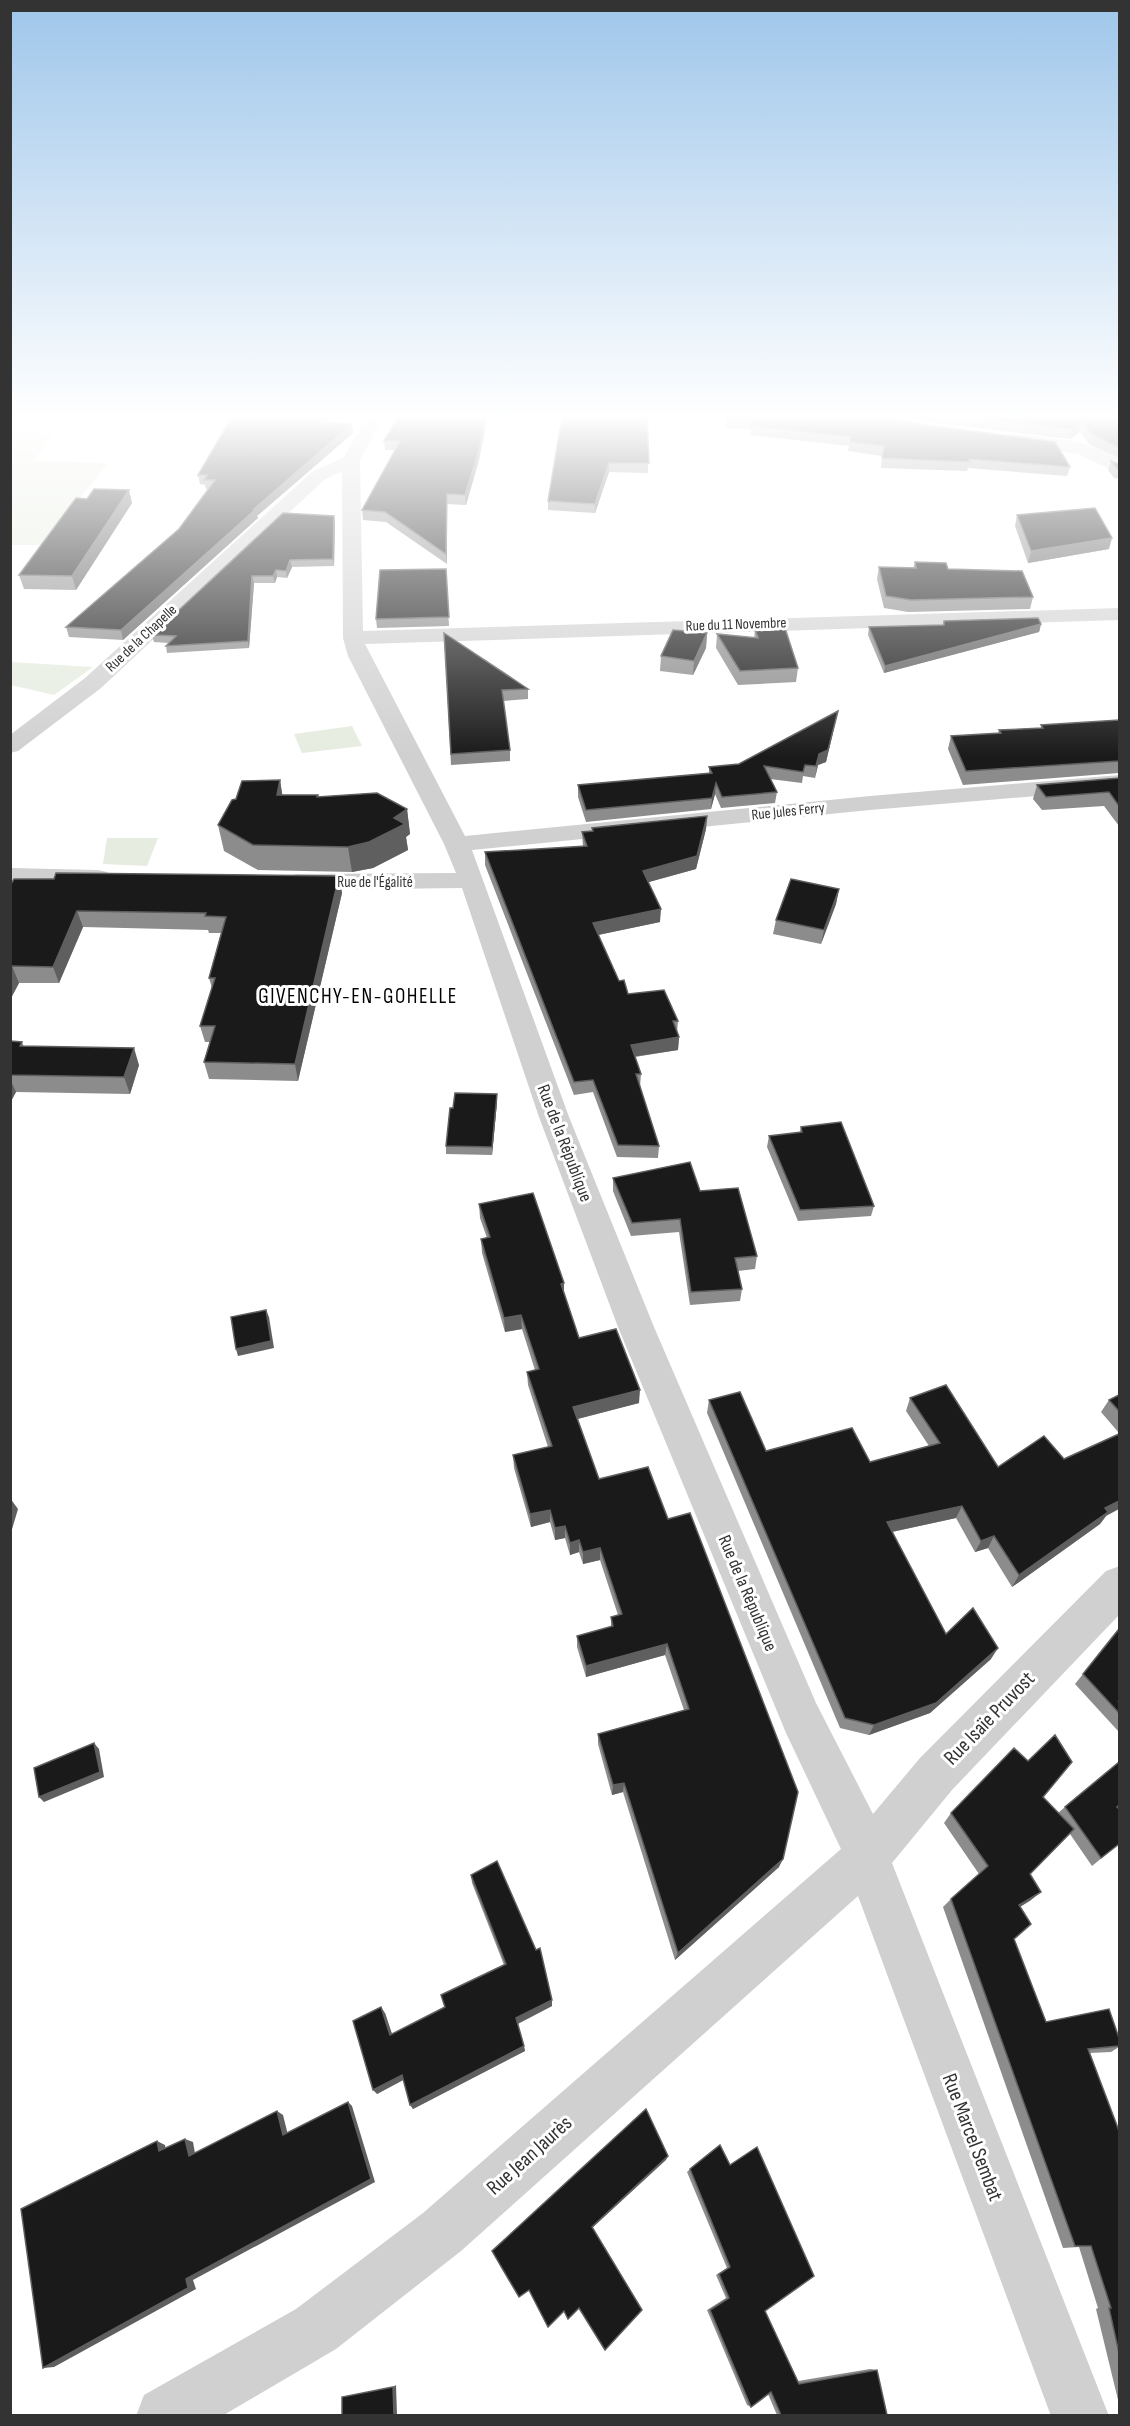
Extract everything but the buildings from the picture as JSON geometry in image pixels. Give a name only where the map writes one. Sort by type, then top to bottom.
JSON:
[{"type":"street","name":"Rue de la Chapelle","points":[[10,746],[93,683],[259,530]]},
{"type":"street","name":"Rue de la République","points":[[352,530],[353,638],[359,656],[457,844],[461,881],[636,1327],[801,1719],[854,1824],[866,1858]]},
{"type":"street","name":"Rue du 11 Novembre","points":[[353,638],[1119,614]]},
{"type":"street","name":"Rue Jules Ferry","points":[[457,844],[870,803],[1119,782]]},
{"type":"street","points":[[10,876],[123,879]]},
{"type":"street","name":"Rue de l'Égalité","points":[[272,881],[461,881]]},
{"type":"street","name":"Rue Isaïe Pruvost","points":[[866,1858],[936,1774],[1119,1585]]},
{"type":"street","name":"Rue Jean Jaurès","points":[[165,2415],[316,2329],[442,2232],[866,1858]]},
{"type":"street","name":"Rue Marcel Sembat","points":[[866,1858],[1080,2415]]},
{"type":"shaded area","points":[[11,530],[54,530],[42,545],[11,545]]},
{"type":"shaded area","points":[[11,662],[93,667],[54,695],[11,685]]},
{"type":"shaded area","points":[[352,726],[362,746],[302,753],[294,734]]},
{"type":"shaded area","points":[[107,838],[158,838],[147,866],[103,864]]},
{"type":"district","name":"GIVENCHY-EN-GOHELLE","points":[[358,996]]}]
